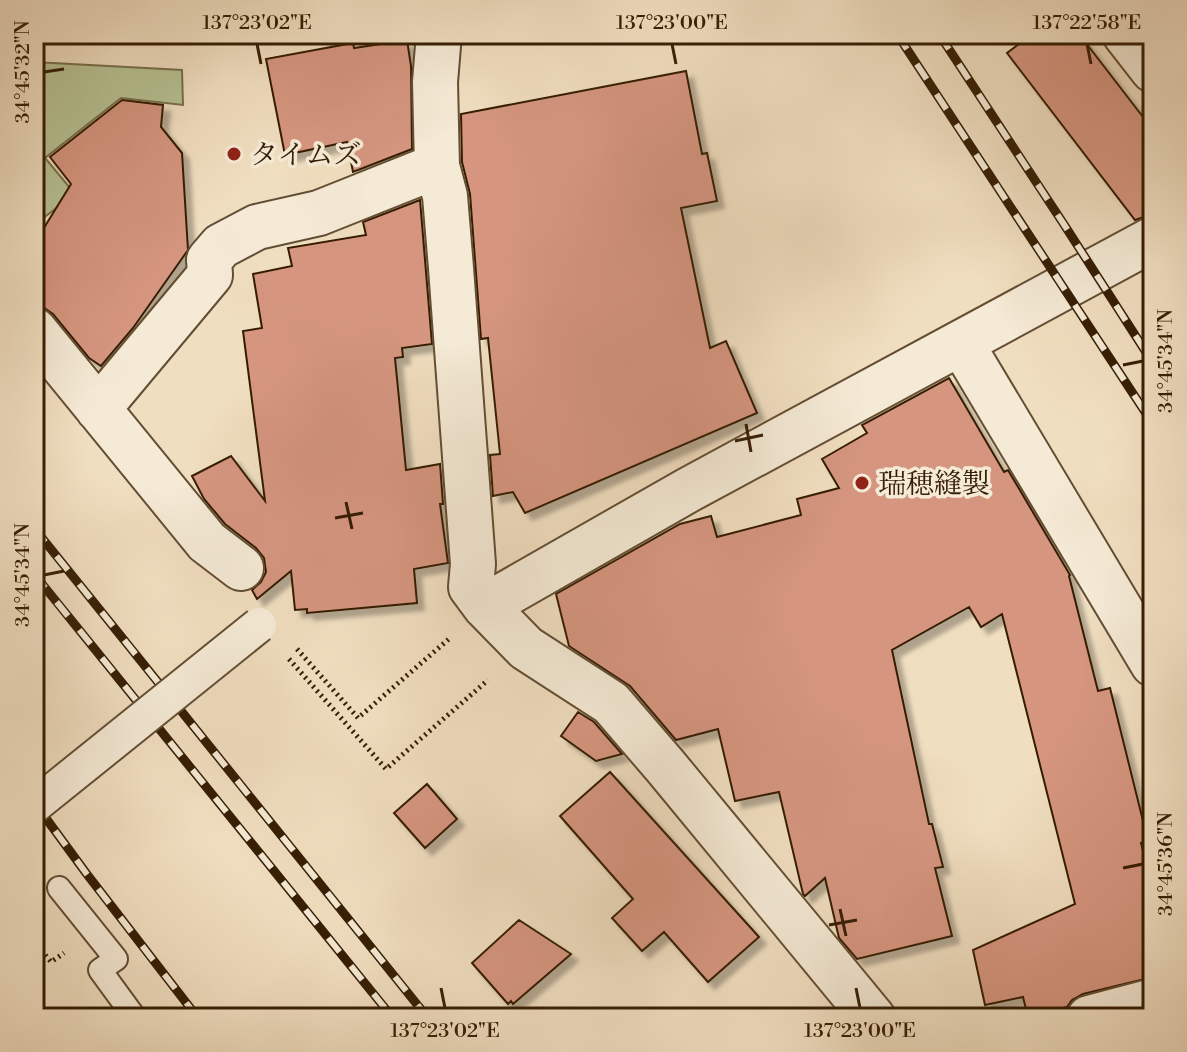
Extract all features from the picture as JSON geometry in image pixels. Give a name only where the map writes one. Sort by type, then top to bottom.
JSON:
[{"type":"street","points":[[439,34],[435,82],[437,166],[445,196],[473,564],[471,587],[526,648],[611,703],[873,1018]]},
{"type":"street","points":[[1125,34],[1153,70]]},
{"type":"street","points":[[98,409],[210,275],[209,260],[221,246],[257,227],[319,213],[437,166]]},
{"type":"street","points":[[485,606],[690,489],[1153,239]]},
{"type":"street","points":[[34,330],[207,542],[241,568]]},
{"type":"street","points":[[961,343],[1153,664]]},
{"type":"street","points":[[34,806],[259,625]]},
{"type":"street","points":[[1089,1018],[1153,1001]]},
{"type":"lane","points":[[59,888],[116,959],[100,970],[135,1018]]},
{"type":"path","points":[[291,642],[358,718],[485,606]]},
{"type":"path","points":[[259,625],[386,769],[456,708]]},
{"type":"green space","points":[[34,62],[182,70],[183,105],[121,98],[45,158],[75,194],[34,225]]},
{"type":"building","points":[[1032,34],[1079,34],[1153,130],[1153,214],[1135,220],[1007,53]]},
{"type":"building","points":[[407,40],[411,66],[412,149],[353,172],[347,142],[285,155],[266,59],[353,43],[354,48]]},
{"type":"building","points":[[686,71],[702,154],[707,153],[717,201],[681,208],[710,348],[726,341],[757,413],[525,513],[513,492],[493,496],[490,455],[500,454],[488,338],[481,339],[470,194],[462,162],[461,114]]},
{"type":"building","points":[[122,100],[163,105],[161,127],[182,153],[188,250],[133,328],[101,366],[89,358],[34,296],[34,244],[71,184],[50,157]]},
{"type":"building","points":[[420,200],[432,344],[402,348],[403,357],[395,358],[406,470],[440,464],[443,504],[440,504],[448,563],[414,569],[417,603],[307,613],[307,609],[295,610],[291,571],[257,599],[252,590],[266,572],[264,558],[225,524],[204,499],[192,476],[231,456],[265,501],[243,331],[262,328],[253,274],[292,266],[288,248],[366,235],[363,222]]},
{"type":"building","points":[[949,378],[1070,575],[1098,691],[1110,688],[1148,841],[1141,843],[1153,889],[1153,977],[1083,994],[1067,1007],[1028,1017],[1023,997],[985,1005],[973,950],[1075,904],[1002,614],[981,627],[969,607],[892,650],[929,824],[932,824],[943,867],[935,868],[952,936],[857,959],[839,938],[825,878],[805,896],[803,894],[779,792],[735,801],[718,729],[676,740],[630,686],[569,646],[556,594],[680,524],[711,516],[717,537],[801,515],[797,499],[839,488],[822,459],[867,433],[862,425]]},
{"type":"building","points":[[578,712],[594,722],[622,754],[596,761],[561,736]]},
{"type":"building","points":[[610,772],[759,937],[708,982],[664,932],[642,951],[612,918],[633,899],[560,816]]},
{"type":"building","points":[[427,784],[457,819],[425,848],[394,813]]},
{"type":"building","points":[[519,920],[571,954],[513,1004],[511,1001],[508,1004],[472,963]]},
{"type":"railway","points":[[897,34],[1153,424]]},
{"type":"railway","points":[[939,34],[1153,363]]},
{"type":"railway","points":[[34,528],[428,1018]]},
{"type":"railway","points":[[34,574],[393,1018]]},
{"type":"railway","points":[[34,802],[198,1018]]},
{"type":"place","name":"タイムズ","points":[[234,154]]},
{"type":"place","name":"瑞穂縫製","points":[[862,483]]}]
